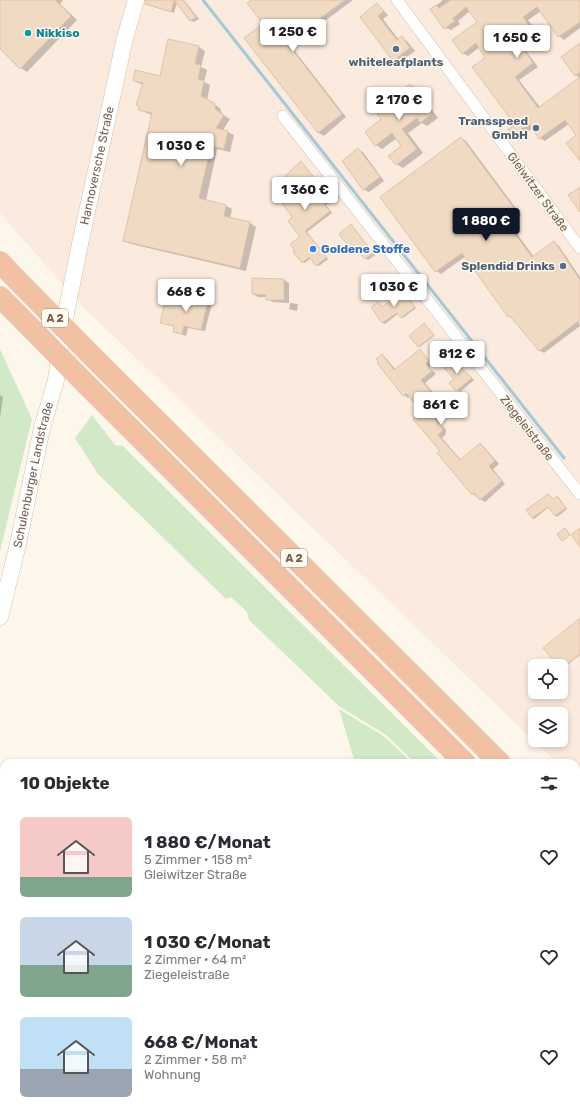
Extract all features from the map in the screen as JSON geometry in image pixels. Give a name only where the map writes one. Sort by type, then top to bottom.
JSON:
[{"type":"highway","name":"A 2","points":[[0,262],[89,353],[496,759]]},
{"type":"highway","name":"A 2","points":[[0,297],[461,759]]},
{"type":"main road","name":"Hannoversche Straße","points":[[63,332],[125,38],[136,0]]},
{"type":"main road","name":"Schulenburger Landstraße","points":[[0,617],[18,544],[42,428],[56,380],[63,332]]},
{"type":"street","name":"Gleiwitzer Straße","points":[[397,0],[580,248]]},
{"type":"street","name":"Ziegeleistraße","points":[[283,116],[579,490]]},
{"type":"shaded area","points":[[0,0],[580,0],[580,759],[553,759],[540,747],[568,747],[568,707],[528,707],[528,735],[78,302],[0,213]]},
{"type":"green space","points":[[0,349],[32,419],[0,551]]},
{"type":"green space","points":[[92,415],[115,445],[123,446],[438,759],[411,759],[386,735],[339,706],[249,620],[247,612],[231,597],[226,599],[98,474],[75,438]]},
{"type":"green space","points":[[339,709],[385,737],[408,759],[354,759]]},
{"type":"building","name":"Nikkiso","points":[[0,0],[55,0],[71,16],[20,69],[0,49]]},
{"type":"building","points":[[145,0],[174,0],[171,12],[145,4]]},
{"type":"building","points":[[174,0],[183,0],[196,17],[190,21]]},
{"type":"building","points":[[251,0],[345,0],[287,43],[342,114],[318,133],[244,38],[263,24],[247,3]]},
{"type":"building","points":[[451,0],[580,0],[580,22],[558,37],[537,7],[523,17],[534,32],[519,43],[533,63],[515,77],[538,108],[580,77],[580,161],[566,143],[576,135],[565,120],[539,139],[529,124],[513,135],[508,129],[515,125],[472,67],[485,58],[476,43],[462,54],[452,40],[477,22],[466,7],[453,18],[455,21],[444,29],[430,9],[436,5],[439,8]]},
{"type":"building","points":[[377,3],[384,11],[378,16],[397,40],[402,36],[410,48],[393,61],[360,17]]},
{"type":"building","points":[[168,39],[199,46],[195,64],[201,65],[198,79],[204,81],[201,96],[214,103],[216,110],[224,115],[216,128],[228,131],[224,149],[211,146],[199,198],[226,205],[224,216],[250,222],[240,268],[123,241],[152,113],[138,110],[139,106],[136,105],[143,83],[133,81],[135,70],[160,76]]},
{"type":"building","points":[[580,43],[580,72],[575,76],[561,57]]},
{"type":"building","points":[[410,84],[432,114],[420,123],[417,118],[402,129],[417,149],[396,165],[388,156],[401,146],[392,133],[375,146],[365,132],[381,119],[374,110]]},
{"type":"building","points":[[461,137],[517,212],[505,221],[532,257],[554,241],[580,280],[580,320],[539,351],[510,316],[508,317],[462,253],[435,272],[380,197]]},
{"type":"building","points":[[358,148],[380,177],[363,190],[342,161]]},
{"type":"building","points":[[301,161],[331,199],[324,204],[330,211],[305,231],[327,257],[316,266],[309,257],[302,263],[293,252],[295,251],[290,244],[300,237],[288,221],[292,217],[279,199],[290,188],[287,184],[290,182],[285,176]]},
{"type":"building","points":[[580,187],[580,212],[568,195]]},
{"type":"building","points":[[351,224],[373,253],[365,259],[354,247],[351,249],[339,234]]},
{"type":"building","points":[[252,278],[284,279],[284,300],[266,300],[266,295],[252,294]]},
{"type":"building","points":[[196,289],[210,292],[201,330],[184,326],[182,334],[173,332],[174,326],[160,323],[165,302],[192,308]]},
{"type":"building","points":[[403,291],[415,307],[401,318],[397,313],[382,323],[371,307],[378,302],[382,307]]},
{"type":"building","points":[[424,323],[434,335],[418,347],[409,336]]},
{"type":"building","points":[[420,349],[429,361],[426,364],[432,371],[421,380],[438,400],[427,410],[442,427],[442,431],[438,435],[460,460],[480,443],[495,461],[489,466],[502,481],[480,500],[474,493],[472,495],[437,453],[440,451],[413,419],[422,412],[406,393],[403,396],[377,363],[379,362],[376,359],[382,354],[394,370]]},
{"type":"building","points":[[453,360],[472,378],[456,391],[449,383],[454,379],[444,368]]},
{"type":"building","points":[[548,494],[553,499],[557,496],[566,508],[555,516],[548,507],[532,518],[526,510]]},
{"type":"building","points":[[565,528],[570,535],[562,541],[557,534]]},
{"type":"building","points":[[580,528],[580,547],[571,535]]},
{"type":"building","points":[[580,618],[580,654],[568,663],[568,659],[552,659],[543,648]]},
{"type":"waterway","points":[[203,0],[564,458]]},
{"type":"place","name":"Nikkiso","points":[[28,33]]},
{"type":"place","name":"whiteleafplants","points":[[396,49]]},
{"type":"place","name":"Transspeed GmbH","points":[[536,128]]},
{"type":"place","name":"Goldene Stoffe","points":[[313,249]]},
{"type":"place","name":"Splendid Drinks","points":[[563,266]]}]
